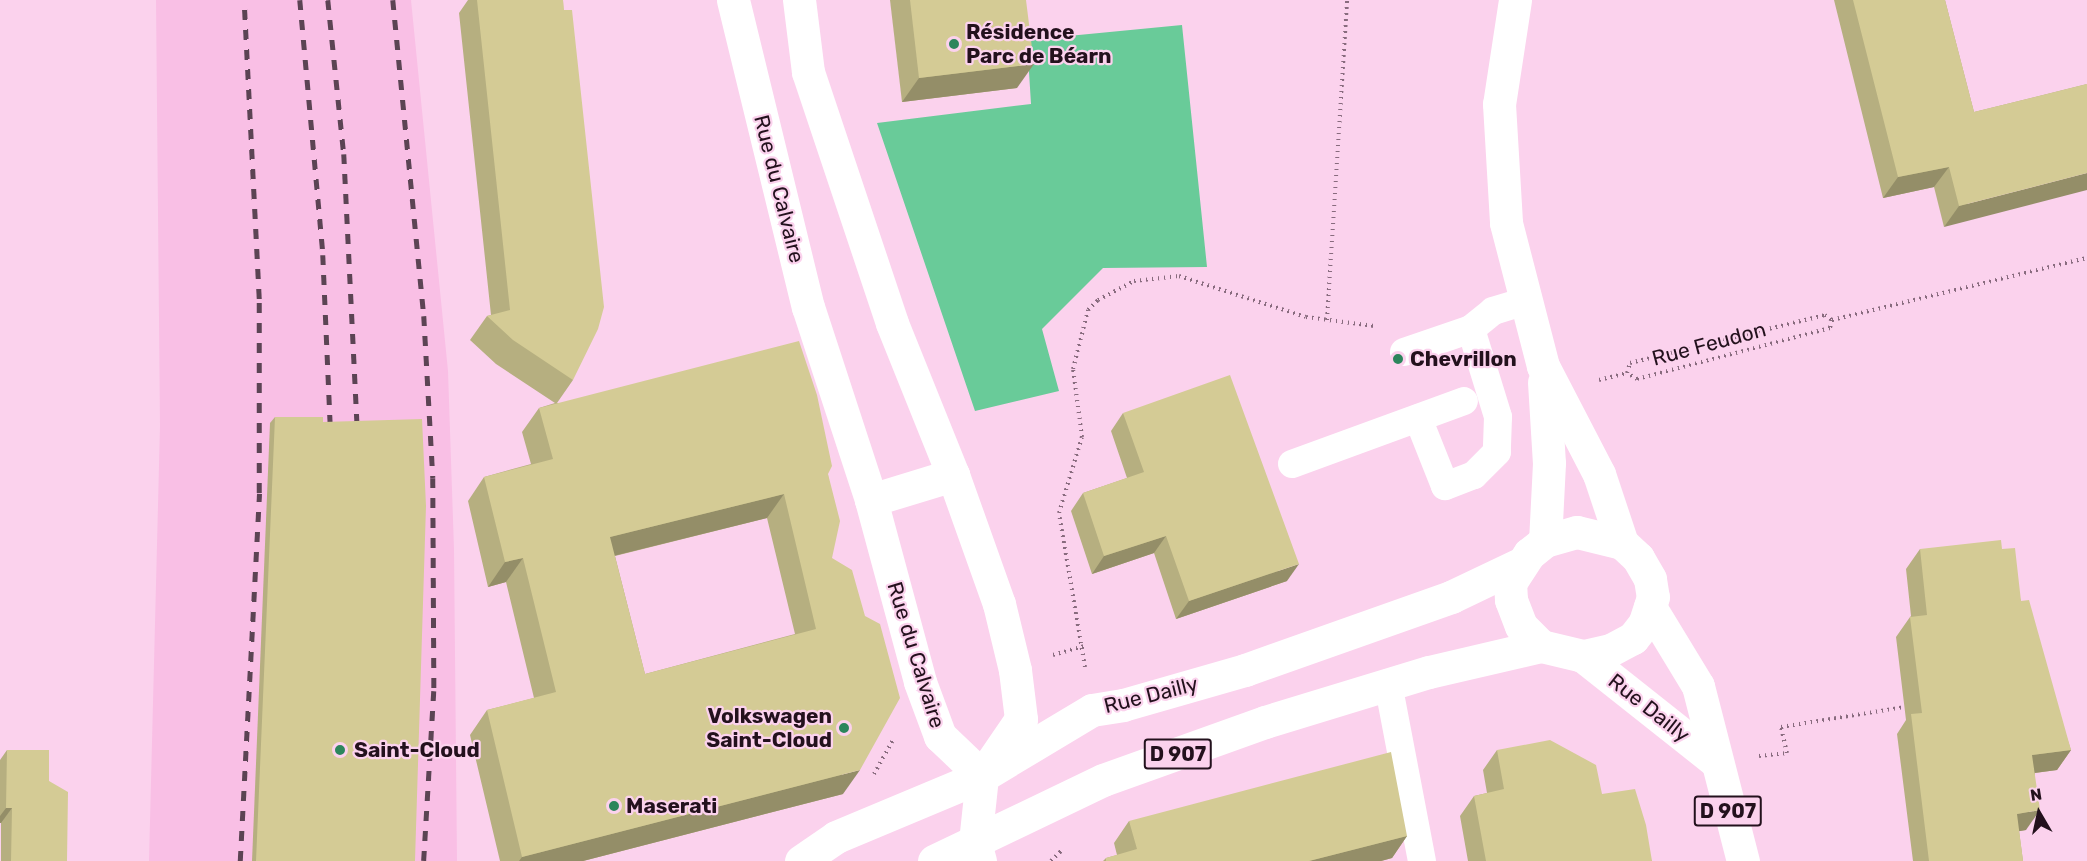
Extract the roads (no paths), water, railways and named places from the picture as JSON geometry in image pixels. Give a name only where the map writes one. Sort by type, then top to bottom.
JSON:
[{"type":"main road","name":"Rue du Calvaire","points":[[733,0],[808,307],[871,500],[920,682],[940,736],[982,776]]},
{"type":"main road","points":[[799,0],[808,72],[892,323],[953,475],[999,604],[1022,720],[982,776],[977,852]]},
{"type":"main road","points":[[1515,0],[1499,104],[1506,223],[1543,366],[1549,463],[1545,541]]},
{"type":"main road","points":[[1543,366],[1599,474],[1622,543],[1638,558],[1650,579],[1650,608]]},
{"type":"main road","points":[[871,500],[953,475]]},
{"type":"main road","name":"Rue Dailly","points":[[801,861],[836,837],[982,776],[1092,710],[1123,705],[1245,670],[1451,597],[1518,565],[1545,541],[1577,532],[1622,543]]},
{"type":"main road","points":[[1518,565],[1510,583],[1511,600],[1521,626],[1541,646]]},
{"type":"main road","name":"Rue Dailly","points":[[1583,656],[1610,650],[1633,638],[1650,608],[1698,686],[1714,760],[1743,861]]},
{"type":"main road","name":"Rue Dailly","points":[[934,861],[977,852],[1103,780],[1388,683],[1541,646],[1583,656],[1714,760]]},
{"type":"lane","points":[[1404,352],[1471,329],[1493,311],[1526,301]]},
{"type":"lane","points":[[1419,418],[1445,486],[1474,475],[1497,452],[1498,417],[1471,329]]},
{"type":"lane","points":[[1292,464],[1464,401]]},
{"type":"lane","points":[[1388,683],[1422,861]]},
{"type":"railway","points":[[240,861],[259,493],[259,299],[244,0]]},
{"type":"railway","points":[[300,0],[323,255],[331,440]]},
{"type":"railway","points":[[328,0],[344,154],[358,437]]},
{"type":"railway","points":[[393,0],[424,316],[433,478],[434,691],[424,861]]},
{"type":"place","name":"Résidence Parc de Béarn","points":[[954,44]]},
{"type":"place","name":"Chevrillon","points":[[1398,359]]},
{"type":"place","name":"Volkswagen Saint-Cloud","points":[[844,728]]},
{"type":"place","name":"Saint-Cloud","points":[[340,750]]},
{"type":"place","name":"Maserati","points":[[614,806]]}]
